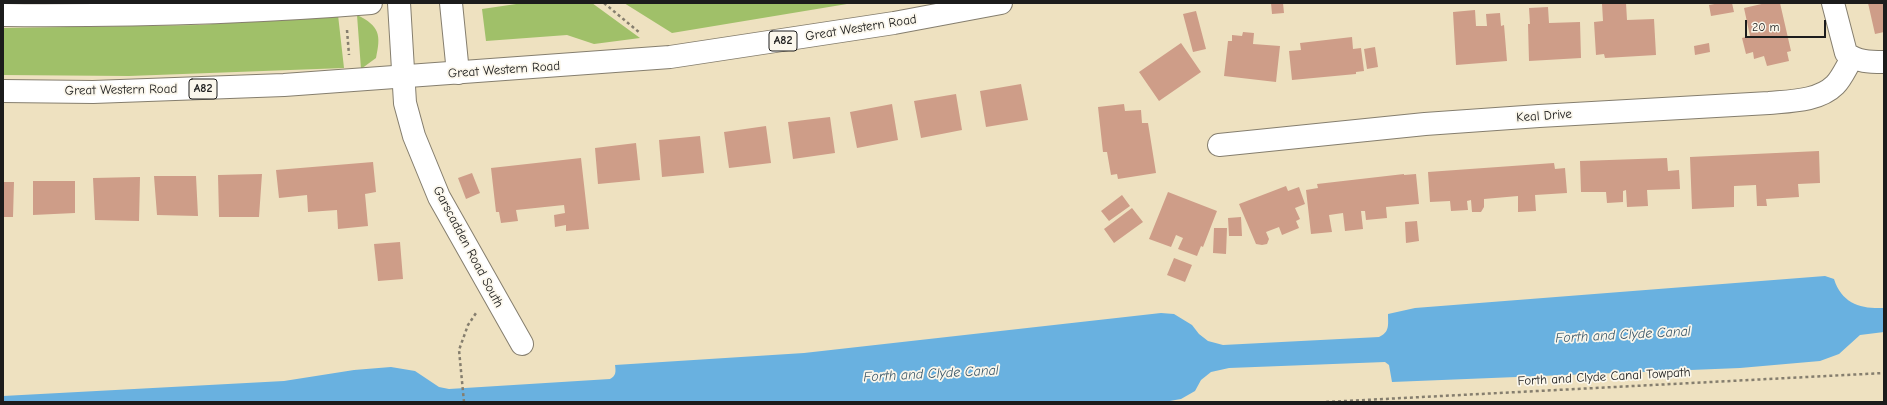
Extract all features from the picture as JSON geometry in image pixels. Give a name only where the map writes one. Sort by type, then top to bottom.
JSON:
[{"type":"main road","points":[[3,16],[98,16],[222,13],[371,3]]},
{"type":"main road","name":"Garscadden Road South","points":[[399,3],[405,103],[414,136],[439,197],[522,344]]},
{"type":"main road","points":[[451,3],[458,74]]},
{"type":"main road","name":"Great Western Road","points":[[3,91],[93,92],[208,89],[404,78],[670,57],[894,23],[1001,3]]},
{"type":"main road","points":[[1833,3],[1846,53],[1852,58],[1865,62],[1884,62]]},
{"type":"main road","name":"Keal Drive","points":[[1219,144],[1432,124],[1799,100],[1822,94],[1835,85],[1852,58]]},
{"type":"path","points":[[604,3],[670,57]]},
{"type":"path","points":[[344,5],[352,81]]},
{"type":"path","points":[[464,402],[459,350],[468,325],[480,308],[493,295]]},
{"type":"path","name":"Forth and Clyde Canal Towpath","points":[[1326,402],[1884,373]]},
{"type":"green space","points":[[523,3],[592,3],[640,38],[594,44],[567,35],[486,41],[482,9]]},
{"type":"green space","points":[[624,3],[853,3],[672,33]]},
{"type":"green space","points":[[338,15],[344,68],[129,76],[3,75],[3,28],[199,25]]},
{"type":"green space","points":[[357,15],[365,19],[374,27],[378,37],[376,58],[361,69]]},
{"type":"water","name":"Forth and Clyde Canal","points":[[1825,276],[1834,279],[1842,294],[1853,303],[1860,306],[1884,308],[1884,332],[1860,335],[1839,354],[1820,361],[1740,368],[1392,382],[1389,365],[1385,362],[1229,368],[1211,372],[1201,380],[1195,391],[1181,399],[1164,402],[3,402],[3,396],[284,381],[354,370],[391,367],[415,371],[439,387],[449,389],[610,379],[615,374],[615,365],[804,353],[1161,313],[1174,314],[1192,325],[1199,334],[1208,341],[1223,345],[1379,337],[1387,330],[1388,314],[1415,308]]},
{"type":"building","points":[[1271,3],[1283,3],[1284,13],[1272,14]]},
{"type":"building","points":[[1626,3],[1627,20],[1654,19],[1656,55],[1605,58],[1604,54],[1596,55],[1594,22],[1603,21],[1602,4]]},
{"type":"building","points":[[1732,3],[1734,12],[1711,16],[1709,5]]},
{"type":"building","points":[[1766,3],[1780,3],[1791,51],[1787,52],[1789,61],[1767,66],[1764,56],[1754,59],[1753,52],[1746,54],[1742,38],[1750,36],[1744,8]]},
{"type":"building","points":[[1868,3],[1884,3],[1884,32],[1875,34]]},
{"type":"building","points":[[1548,7],[1549,23],[1580,22],[1581,58],[1529,61],[1529,8]]},
{"type":"building","points":[[1475,10],[1476,26],[1487,26],[1486,14],[1500,13],[1501,26],[1504,25],[1507,61],[1456,65],[1453,12]]},
{"type":"building","points":[[1196,11],[1206,49],[1193,52],[1183,14]]},
{"type":"building","points":[[1243,32],[1254,33],[1253,44],[1280,46],[1276,82],[1224,76],[1228,41],[1232,41],[1232,35],[1242,36]]},
{"type":"building","points":[[1352,37],[1353,49],[1361,48],[1364,71],[1356,72],[1356,74],[1292,80],[1289,51],[1301,50],[1300,43]]},
{"type":"building","points":[[1181,43],[1201,72],[1159,101],[1139,72]]},
{"type":"building","points":[[1709,43],[1710,52],[1695,55],[1694,46]]},
{"type":"building","points":[[1375,47],[1378,67],[1367,69],[1364,49]]},
{"type":"building","points":[[1021,84],[1028,120],[986,127],[980,91]]},
{"type":"building","points":[[956,94],[962,130],[921,138],[914,101]]},
{"type":"building","points":[[892,104],[898,140],[857,148],[850,112]]},
{"type":"building","points":[[1124,104],[1125,111],[1141,110],[1142,123],[1148,123],[1156,173],[1118,179],[1117,174],[1111,175],[1107,152],[1103,152],[1098,107]]},
{"type":"building","points":[[830,117],[835,153],[793,159],[788,122]]},
{"type":"building","points":[[766,126],[771,163],[729,168],[724,132]]},
{"type":"building","points":[[700,136],[704,173],[662,177],[659,140]]},
{"type":"building","points":[[636,143],[640,180],[598,184],[595,148]]},
{"type":"building","points":[[1819,151],[1820,183],[1798,184],[1799,197],[1766,199],[1767,206],[1757,206],[1756,185],[1734,186],[1734,207],[1692,209],[1690,157]]},
{"type":"building","points":[[581,158],[589,229],[566,231],[566,225],[555,227],[554,215],[565,213],[564,205],[516,210],[518,221],[501,223],[499,212],[496,212],[491,168]]},
{"type":"building","points":[[1667,158],[1668,171],[1679,170],[1680,189],[1647,190],[1648,206],[1627,207],[1626,190],[1623,191],[1623,202],[1607,203],[1606,192],[1581,192],[1580,161]]},
{"type":"building","points":[[373,162],[376,192],[365,194],[368,226],[338,229],[337,210],[308,212],[307,195],[279,198],[276,170]]},
{"type":"building","points":[[1554,163],[1555,169],[1565,168],[1567,193],[1535,195],[1536,211],[1518,212],[1518,196],[1484,199],[1484,207],[1481,212],[1472,212],[1471,200],[1467,201],[1468,210],[1451,211],[1450,201],[1430,202],[1428,172]]},
{"type":"building","points":[[472,173],[480,193],[466,199],[458,178]]},
{"type":"building","points":[[262,174],[259,217],[219,217],[218,175]]},
{"type":"building","points":[[1404,174],[1416,174],[1419,204],[1386,207],[1387,218],[1366,220],[1365,211],[1361,211],[1363,229],[1345,231],[1343,213],[1329,215],[1332,232],[1311,234],[1306,190],[1318,188],[1317,184]]},
{"type":"building","points":[[154,176],[196,176],[198,216],[157,215]]},
{"type":"building","points":[[140,177],[139,221],[95,220],[93,178]]},
{"type":"building","points":[[33,181],[75,181],[75,213],[33,215]]},
{"type":"building","points":[[3,182],[14,182],[13,217],[3,217]]},
{"type":"building","points":[[1286,186],[1288,191],[1299,187],[1305,204],[1295,208],[1300,219],[1296,221],[1299,228],[1282,235],[1279,227],[1266,232],[1269,239],[1267,244],[1256,244],[1239,204]]},
{"type":"building","points":[[1168,192],[1217,211],[1203,247],[1201,246],[1197,256],[1178,249],[1183,238],[1176,235],[1171,247],[1149,239]]},
{"type":"building","points":[[1122,195],[1130,206],[1109,221],[1101,211]]},
{"type":"building","points":[[1132,208],[1143,222],[1114,243],[1104,229]]},
{"type":"building","points":[[1241,217],[1242,236],[1229,236],[1228,218]]},
{"type":"building","points":[[1417,221],[1419,241],[1406,243],[1405,222]]},
{"type":"building","points":[[1214,228],[1227,228],[1226,254],[1213,253]]},
{"type":"building","points":[[400,242],[403,279],[378,281],[374,244]]},
{"type":"building","points":[[1174,258],[1192,265],[1185,282],[1167,275]]}]
